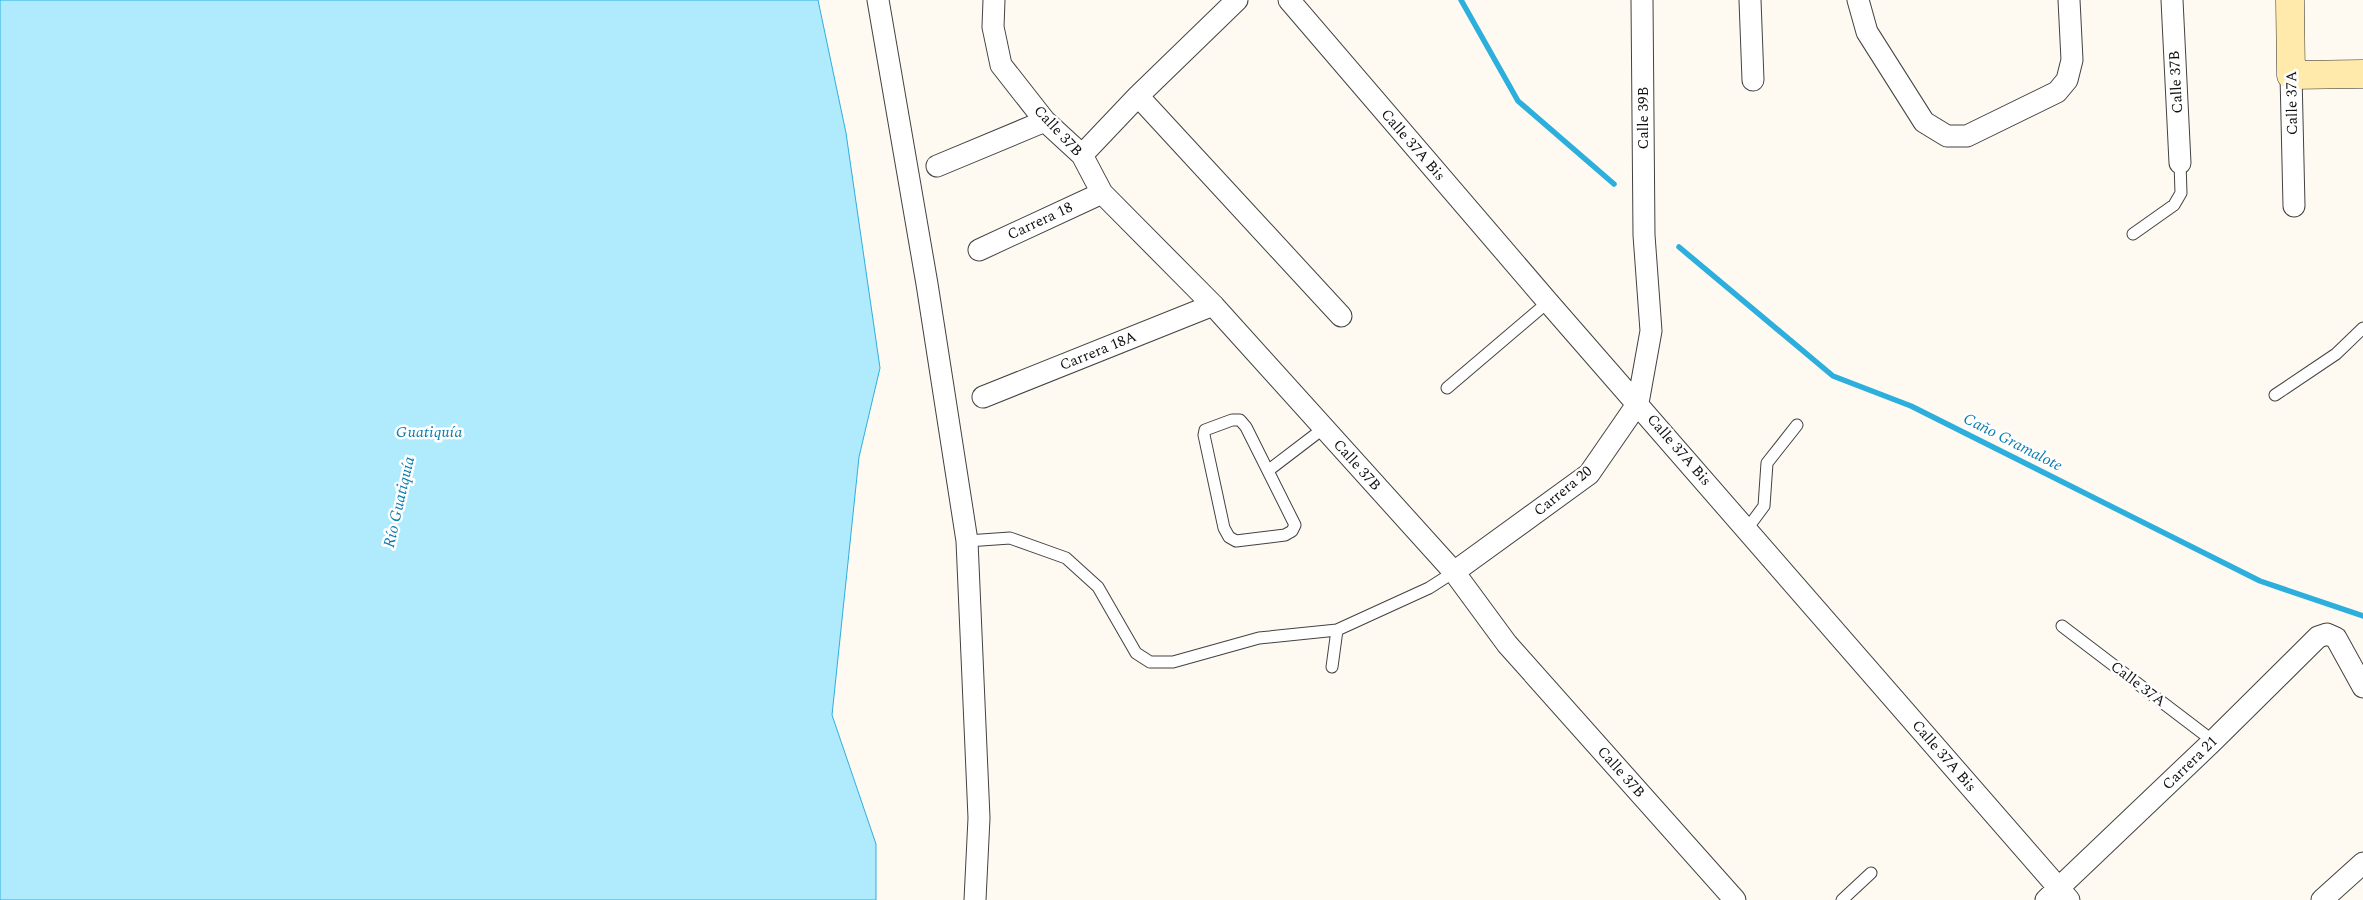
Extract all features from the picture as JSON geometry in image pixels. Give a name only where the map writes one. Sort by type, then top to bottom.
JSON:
[{"type":"street","points":[[878,0],[927,284],[967,540],[979,818],[975,900]]},
{"type":"street","name":"Calle 37B","points":[[994,0],[993,27],[1001,65],[1045,121],[1082,155],[1102,193],[1213,305],[1454,572],[1507,644],[1735,900]]},
{"type":"street","points":[[1082,155],[1138,96],[1237,0]]},
{"type":"street","name":"Calle 37A Bis","points":[[1289,0],[1548,302],[1747,529],[2058,896]]},
{"type":"street","name":"Calle 39B","points":[[1642,0],[1644,235]]},
{"type":"street","points":[[1750,0],[1753,80]]},
{"type":"street","points":[[1858,0],[1867,32],[1924,122],[1946,136],[1967,136],[2057,92],[2067,80],[2072,60],[2069,33],[2069,0]]},
{"type":"street","name":"Calle 37B","points":[[2172,0],[2180,163]]},
{"type":"street","name":"Calle 37A","points":[[2290,0],[2294,206]]},
{"type":"street","points":[[2291,75],[2363,74]]},
{"type":"street","points":[[1138,96],[1341,316]]},
{"type":"street","points":[[937,166],[1045,121]]},
{"type":"street","name":"Carrera 18","points":[[979,250],[1102,193]]},
{"type":"street","name":"Carrera 20","points":[[1454,572],[1589,474],[1638,403],[1651,331],[1644,235]]},
{"type":"street","name":"Carrera 18A","points":[[983,397],[1213,305]]},
{"type":"street","name":"Carrera 21","points":[[2058,896],[2318,637],[2328,634],[2336,638],[2363,687]]},
{"type":"street","points":[[2322,900],[2363,863]]},
{"type":"lane","points":[[2133,234],[2174,205],[2181,193],[2180,163]]},
{"type":"lane","points":[[1447,388],[1548,302]]},
{"type":"lane","points":[[2275,396],[2336,354],[2363,328]]},
{"type":"lane","points":[[1232,420],[1240,420],[1246,427],[1269,470],[1295,525],[1292,531],[1285,535],[1236,541],[1229,537],[1224,528],[1204,435],[1205,430],[1232,420]]},
{"type":"lane","points":[[1747,529],[1764,506],[1767,463],[1797,425]]},
{"type":"lane","points":[[1269,470],[1324,428]]},
{"type":"lane","points":[[967,540],[1010,538],[1066,558],[1098,587],[1136,653],[1150,662],[1173,662],[1259,638],[1337,630],[1429,588],[1454,572]]},
{"type":"lane","name":"Calle 37A","points":[[2062,626],[2213,741]]},
{"type":"lane","points":[[1332,667],[1337,630]]},
{"type":"lane","points":[[1842,900],[1871,874]]},
{"type":"water","name":"Guatiquía","points":[[0,0],[818,0],[846,133],[880,368],[859,457],[832,715],[876,844],[876,900],[0,900]]},
{"type":"waterway","name":"Caño Gramalote","points":[[1461,0],[1518,101],[1614,184]]},
{"type":"waterway","name":"Caño Gramalote","points":[[1679,247],[1833,376],[1911,406],[2260,581],[2363,616]]},
{"type":"water label","name":"Río Guatiquía","points":[[399,502]]}]
